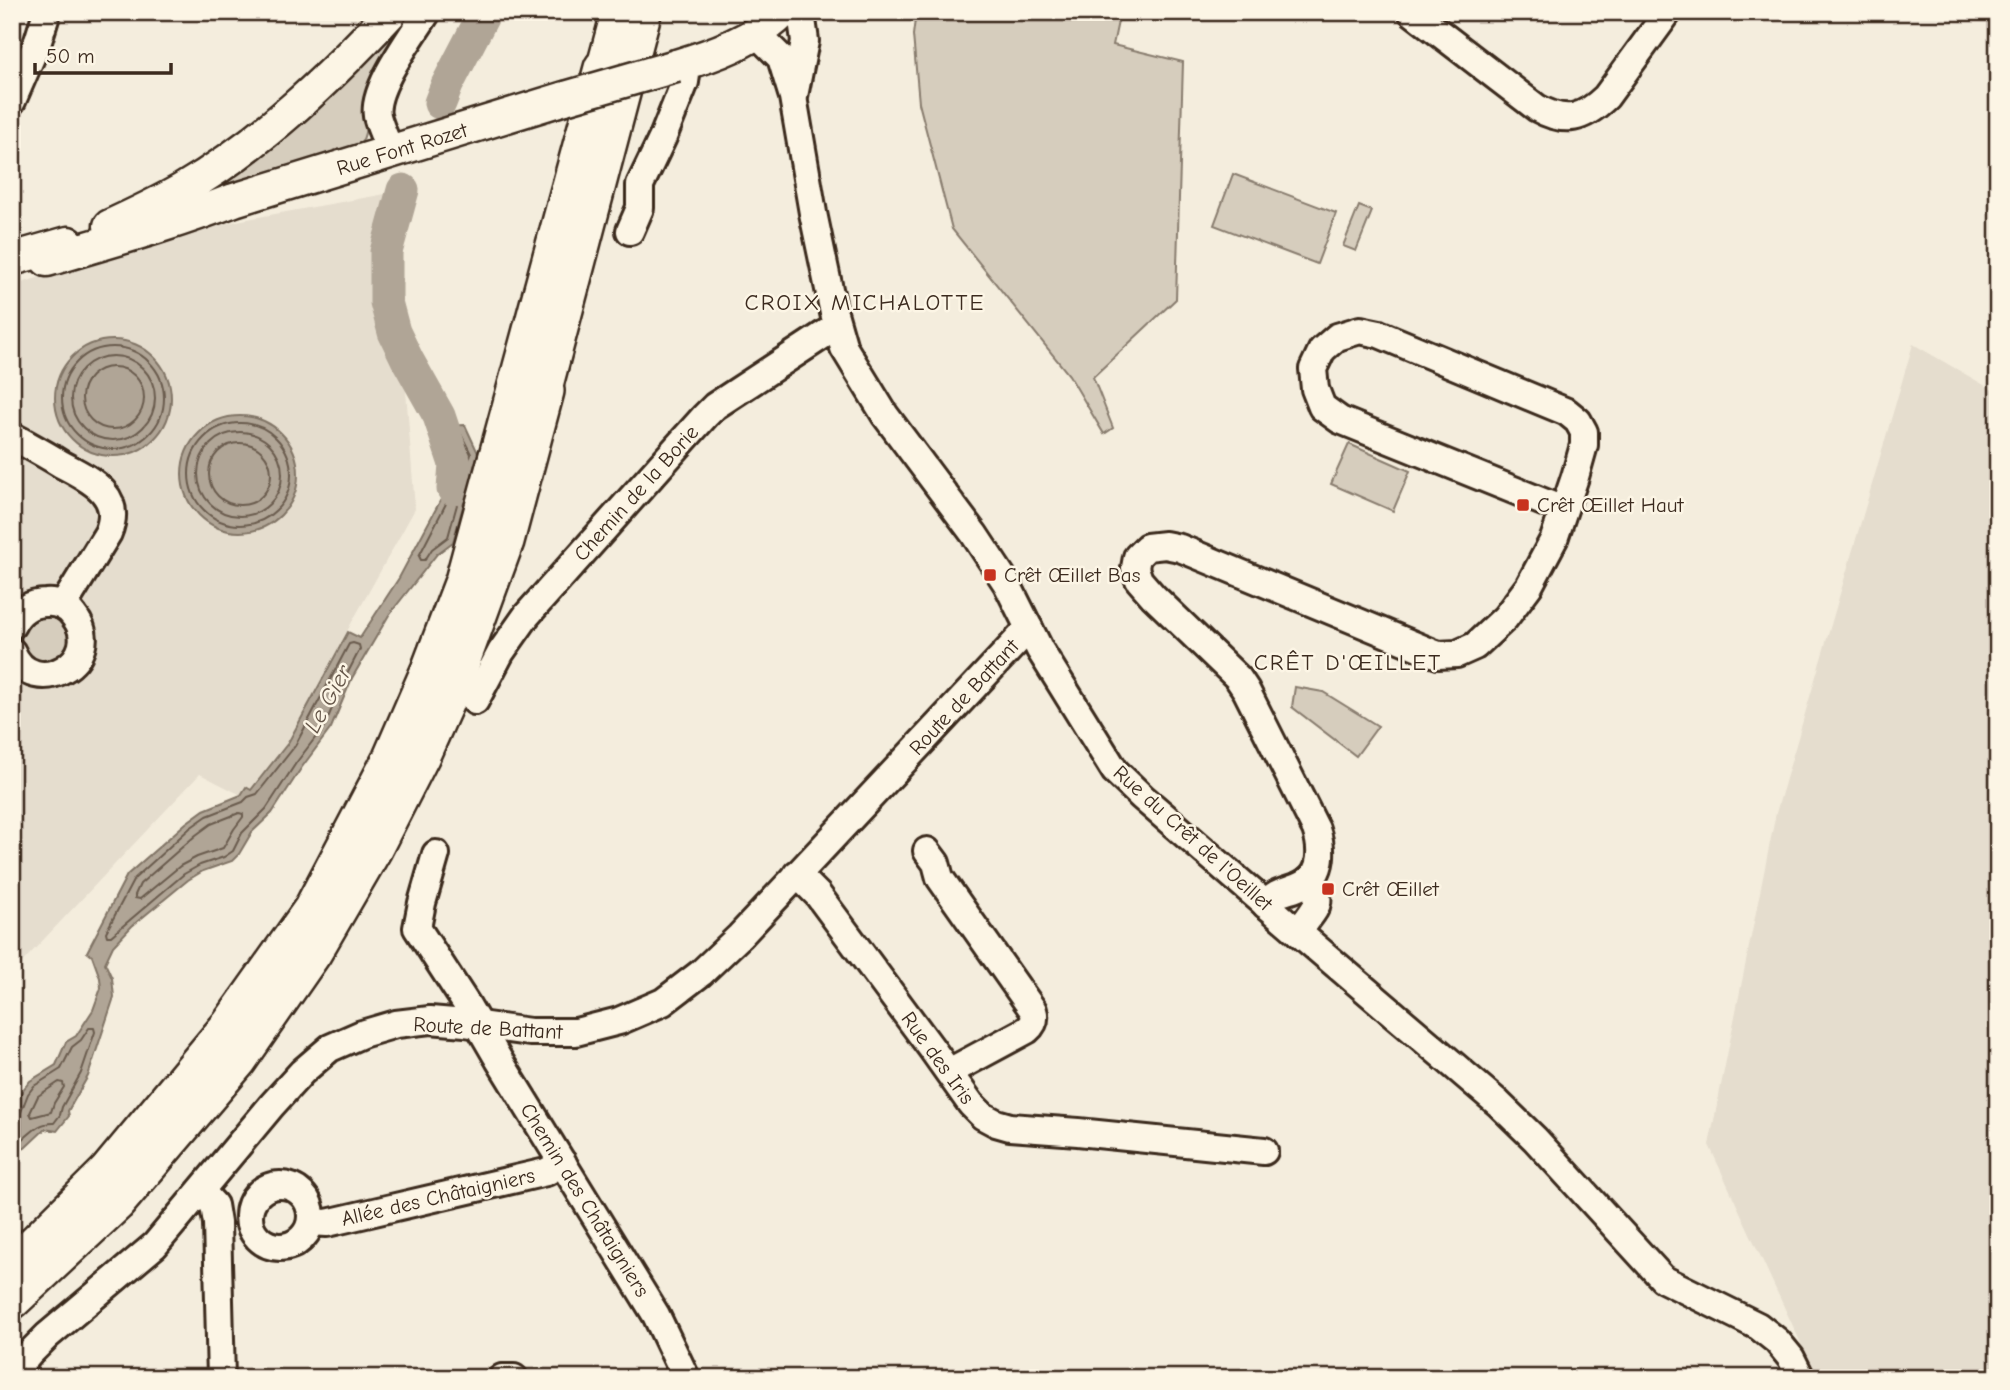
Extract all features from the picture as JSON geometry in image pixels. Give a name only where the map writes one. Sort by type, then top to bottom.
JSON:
[{"type":"highway","points":[[12,1267],[107,1173],[231,1024],[312,910],[391,760],[430,670],[464,581],[612,32]]},
{"type":"highway","points":[[12,1300],[116,1203],[238,1060],[313,952],[373,849],[421,755],[452,686],[505,541],[545,391]]},
{"type":"main road","points":[[12,271],[182,190],[247,146],[323,81],[391,12]]},
{"type":"main road","points":[[545,391],[645,12]]},
{"type":"main road","points":[[756,33],[783,12]]},
{"type":"main road","name":"Rue Font Rozet","points":[[56,252],[187,219],[234,200],[680,65],[729,47],[756,33]]},
{"type":"main road","points":[[182,190],[188,200],[197,205],[234,200]]},
{"type":"main road","points":[[12,259],[56,252]]},
{"type":"street","points":[[12,101],[38,41],[47,12]]},
{"type":"street","points":[[391,152],[377,115],[377,102],[381,87],[427,12]]},
{"type":"street","points":[[793,97],[804,41],[801,12]]},
{"type":"street","points":[[1412,12],[1537,108],[1552,116],[1567,118],[1583,116],[1606,97],[1668,12]]},
{"type":"street","points":[[756,33],[781,58],[793,97]]},
{"type":"street","points":[[630,231],[640,208],[640,185],[644,174],[663,137],[685,82],[686,75],[680,65]]},
{"type":"street","name":"Rue du Crêt de l'Oeillet","points":[[793,97],[813,213],[844,348],[867,387],[1007,584],[1040,650],[1115,771],[1265,905],[1498,1103],[1544,1148],[1663,1279],[1758,1326],[1777,1341],[1791,1358],[1801,1378]]},
{"type":"street","name":"Chemin de la Borie","points":[[475,701],[500,652],[527,615],[705,416],[715,406],[837,326]]},
{"type":"street","points":[[1265,905],[1278,893],[1308,881],[1320,863],[1320,840],[1316,828],[1247,690],[1139,580],[1135,568],[1137,556],[1147,547],[1165,545],[1180,548],[1438,655],[1457,654],[1475,646],[1505,618],[1529,586],[1553,539],[1575,477],[1584,445],[1584,432],[1578,421],[1567,412],[1380,334],[1360,330],[1338,337],[1322,349],[1313,369],[1315,389],[1322,407],[1340,420],[1563,510]]},
{"type":"street","points":[[12,436],[90,480],[102,490],[111,505],[112,523],[108,533],[63,606]]},
{"type":"street","points":[[12,625],[29,606],[52,602],[73,614],[80,624],[83,637],[76,660],[67,669],[55,674],[31,672],[21,666],[12,652]]},
{"type":"street","name":"Route de Battant","points":[[12,1375],[47,1336],[155,1245],[302,1072],[330,1048],[362,1034],[396,1024],[430,1020],[530,1032],[576,1032],[619,1021],[663,1002],[701,973],[740,936],[1029,628]]},
{"type":"street","points":[[927,851],[936,863],[940,878],[1033,1010],[1035,1017],[1027,1030],[949,1072]]},
{"type":"street","name":"Chemin des Châtaigniers","points":[[436,854],[417,928],[656,1315],[686,1378]]},
{"type":"street","name":"Rue des Iris","points":[[797,874],[818,895],[982,1116],[1010,1127],[1264,1152]]},
{"type":"street","points":[[1298,933],[1317,904],[1317,892],[1308,881]]},
{"type":"street","name":"Allée des Châtaigniers","points":[[311,1222],[327,1223],[547,1172],[563,1163]]},
{"type":"street","points":[[201,1191],[214,1205],[217,1216],[221,1378]]},
{"type":"street","points":[[502,1378],[514,1378]]},
{"type":"shaded area","points":[[408,12],[412,12],[380,61],[370,82],[366,98],[365,132],[360,145],[204,195],[205,190],[346,78]]},
{"type":"shaded area","points":[[916,12],[1120,12],[1113,45],[1183,62],[1176,299],[1093,377],[1113,428],[1104,434],[1069,375],[952,229],[919,103],[913,35]]},
{"type":"shaded area","points":[[1233,174],[1336,213],[1317,264],[1214,225]]},
{"type":"shaded area","points":[[391,193],[415,509],[288,743],[251,791],[246,787],[241,795],[200,774],[12,973],[12,286],[226,223]]},
{"type":"shaded area","points":[[1359,206],[1372,211],[1356,251],[1343,246]]},
{"type":"shaded area","points":[[1913,344],[1998,393],[1998,1378],[1817,1378],[1709,1145],[1776,813]]},
{"type":"shaded area","points":[[1349,444],[1410,471],[1393,511],[1331,484]]},
{"type":"shaded area","points":[[45,615],[62,622],[69,639],[62,656],[45,663],[28,656],[21,639],[28,622]]},
{"type":"shaded area","points":[[1295,687],[1323,692],[1378,726],[1356,756],[1292,707]]},
{"type":"water","points":[[113,340],[135,345],[154,357],[166,376],[171,398],[166,420],[154,439],[135,451],[113,456],[91,451],[72,439],[60,420],[55,398],[60,376],[72,357],[91,345]]},
{"type":"water","points":[[240,416],[262,421],[281,433],[293,452],[298,474],[293,496],[281,515],[262,527],[240,532],[218,527],[199,515],[187,496],[182,474],[187,452],[199,433],[218,421]]},
{"type":"water","points":[[465,425],[478,453],[453,542],[437,554],[389,615],[352,678],[331,728],[272,813],[252,832],[239,854],[232,861],[203,871],[188,880],[132,926],[113,946],[105,963],[112,978],[114,997],[88,1076],[68,1111],[69,1116],[57,1131],[45,1129],[25,1148],[12,1154],[12,1119],[22,1091],[30,1081],[56,1065],[66,1042],[76,1036],[93,1010],[101,988],[100,978],[92,956],[87,952],[127,875],[204,810],[241,795],[246,787],[251,790],[288,743],[348,632],[360,638],[399,578],[446,490],[450,470],[446,426]]},
{"type":"waterway","name":"Le Gier","points":[[440,103],[485,12]]},
{"type":"waterway","name":"Le Gier","points":[[403,190],[386,252],[386,302],[394,332],[439,416],[455,464],[453,489]]},
{"type":"place","name":"Crêt Œillet Haut","points":[[1523,505]]},
{"type":"place","name":"Crêt Œillet Bas","points":[[990,575]]},
{"type":"place","name":"Crêt Œillet","points":[[1328,889]]},
{"type":"district","name":"CROIX MICHALOTTE","points":[[865,302]]},
{"type":"district","name":"CRÊT D'ŒILLET","points":[[1348,662]]}]
